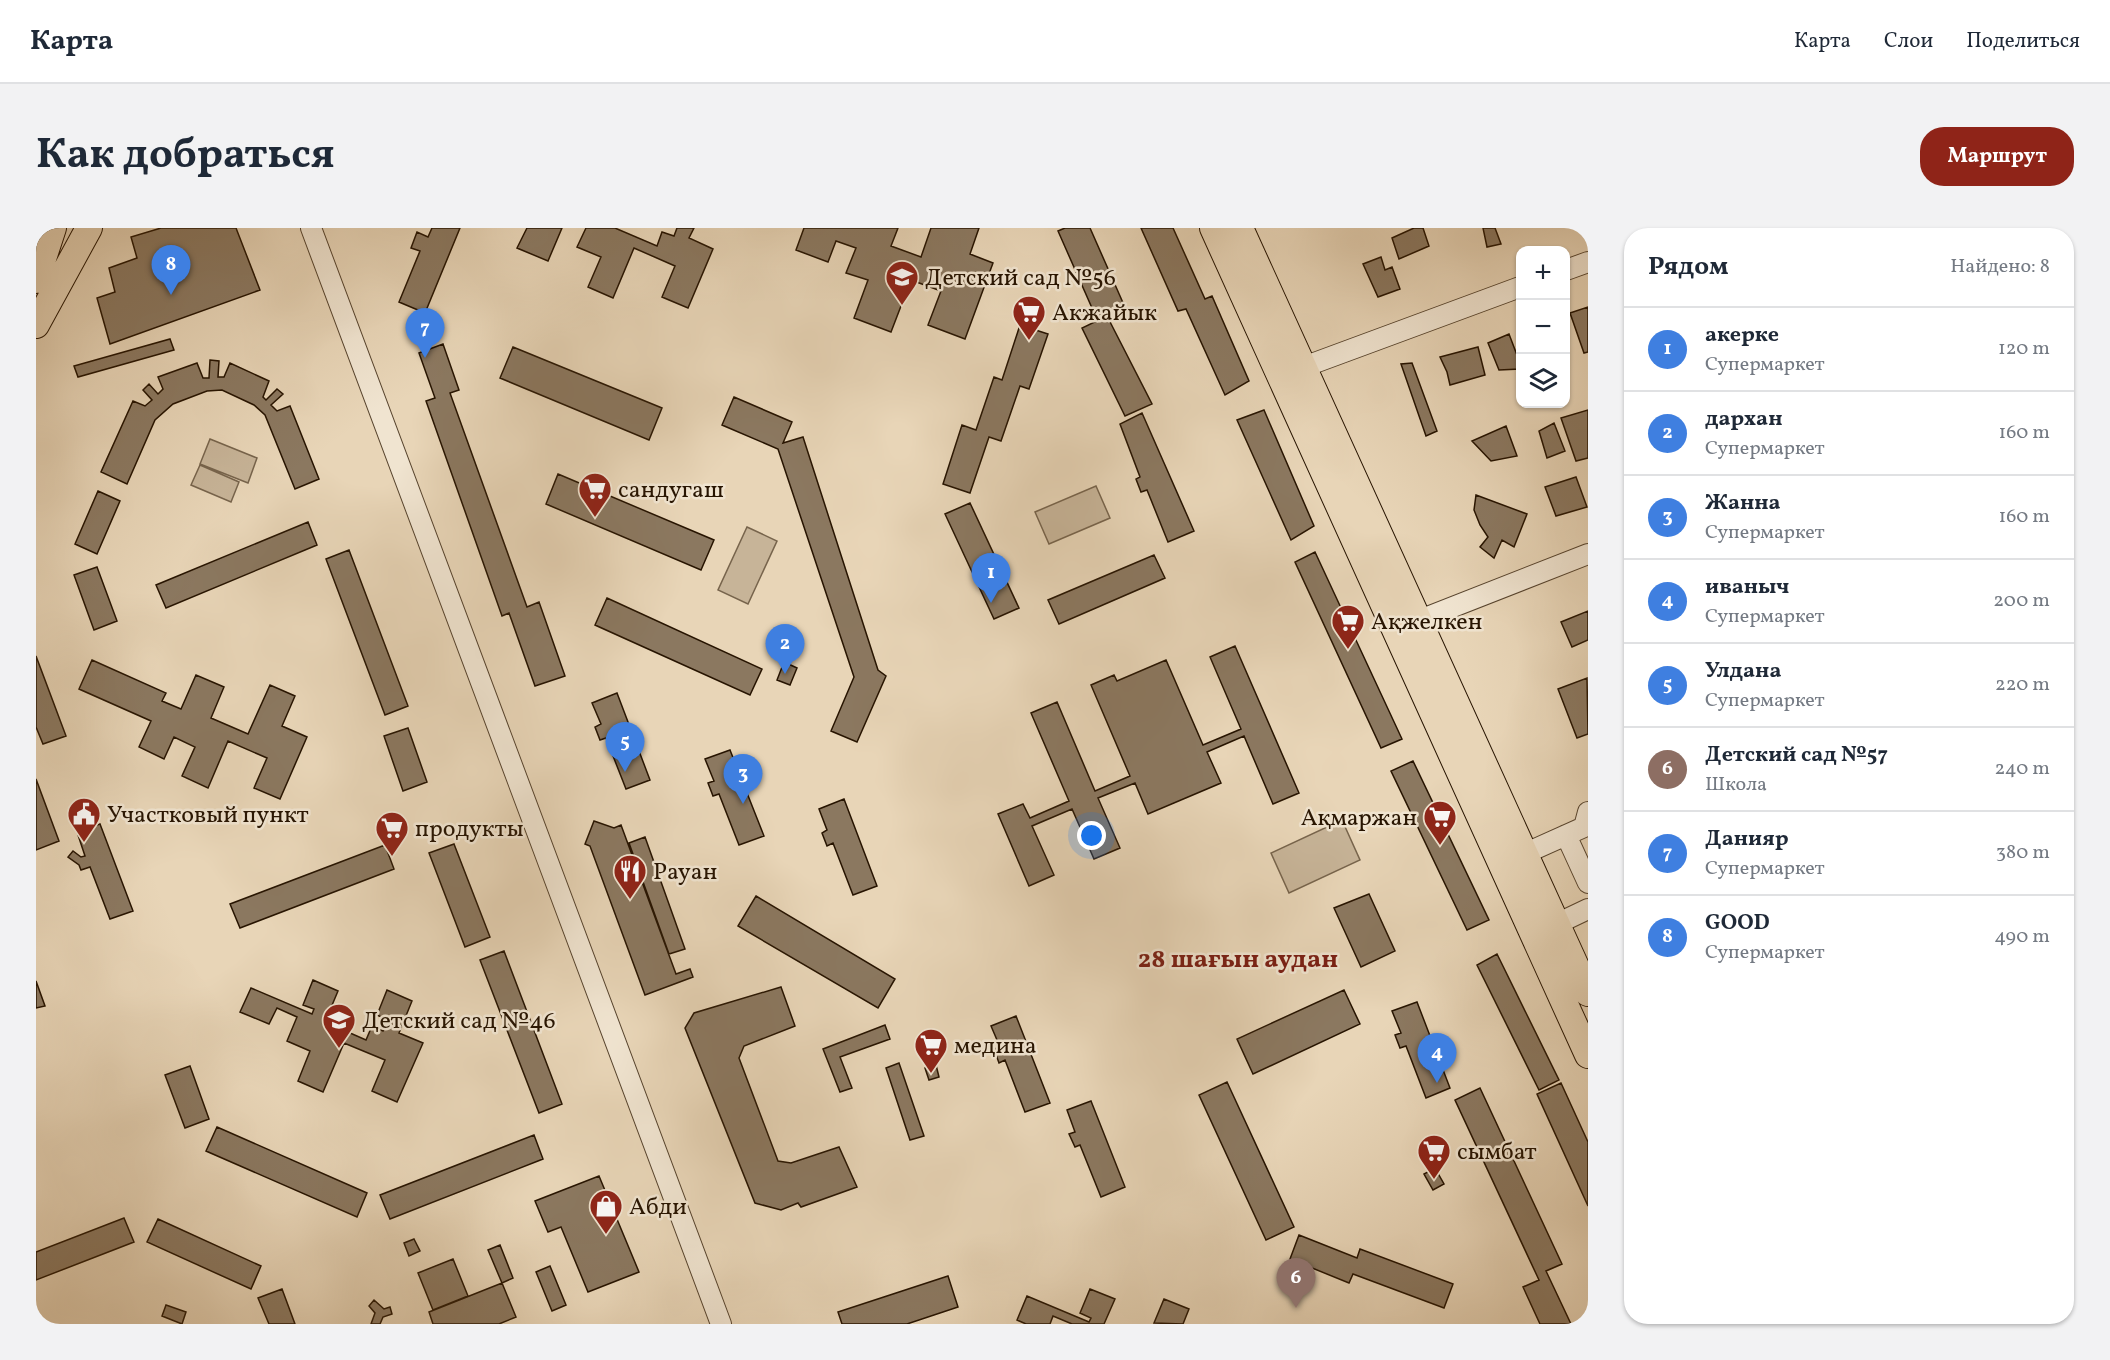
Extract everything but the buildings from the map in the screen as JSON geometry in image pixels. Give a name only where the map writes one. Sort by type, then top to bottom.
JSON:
[{"type":"main road","points":[[36,280],[52,228]]},
{"type":"main road","points":[[36,325],[89,228]]},
{"type":"main road","points":[[1213,228],[1342,518],[1407,625],[1524,854],[1545,929],[1588,1055]]},
{"type":"main road","points":[[1240,228],[1303,367],[1407,625],[1545,929],[1588,993]]},
{"type":"street","points":[[311,228],[721,1324]]},
{"type":"street","points":[[1570,269],[1588,262]]},
{"type":"street","points":[[1279,377],[1516,289]]},
{"type":"street","points":[[1407,625],[1588,554]]},
{"type":"street","points":[[1524,854],[1584,826],[1588,812]]},
{"type":"street","points":[[1566,835],[1588,883]]},
{"type":"street","points":[[1545,929],[1588,909]]},
{"type":"shaded area","points":[[210,439],[257,458],[248,483],[200,464]]},
{"type":"shaded area","points":[[200,465],[239,482],[231,502],[191,485]]},
{"type":"shaded area","points":[[1096,486],[1110,518],[1049,544],[1035,512]]},
{"type":"shaded area","points":[[747,527],[777,541],[748,604],[718,590]]},
{"type":"shaded area","points":[[1342,820],[1360,860],[1289,893],[1271,853]]},
{"type":"place","name":"GOOD","points":[[171,295]]},
{"type":"place","name":"Детский сад №56","points":[[902,306]]},
{"type":"place","name":"Акжайык","points":[[1029,341]]},
{"type":"place","name":"Данияр","points":[[425,358]]},
{"type":"place","name":"сандугаш","points":[[595,518]]},
{"type":"place","name":"акерке","points":[[991,603]]},
{"type":"place","name":"Ақжелкен","points":[[1348,650]]},
{"type":"place","name":"дархан","points":[[785,674]]},
{"type":"place","name":"Улдана","points":[[625,772]]},
{"type":"place","name":"Жанна","points":[[743,804]]},
{"type":"place","name":"Участковый пункт","points":[[84,843]]},
{"type":"place","name":"Ақмаржан","points":[[1440,846]]},
{"type":"place","name":"продукты","points":[[392,857]]},
{"type":"place","name":"Рауан","points":[[630,900]]},
{"type":"place","name":"Детский сад №46","points":[[339,1049]]},
{"type":"place","name":"медина","points":[[931,1074]]},
{"type":"place","name":"иваныч","points":[[1437,1083]]},
{"type":"place","name":"сымбат","points":[[1434,1180]]},
{"type":"place","name":"Абди","points":[[606,1235]]},
{"type":"place","name":"Детский сад №57","points":[[1296,1308]]},
{"type":"district","name":"28 шағын аудан","points":[[1238,958]]}]
